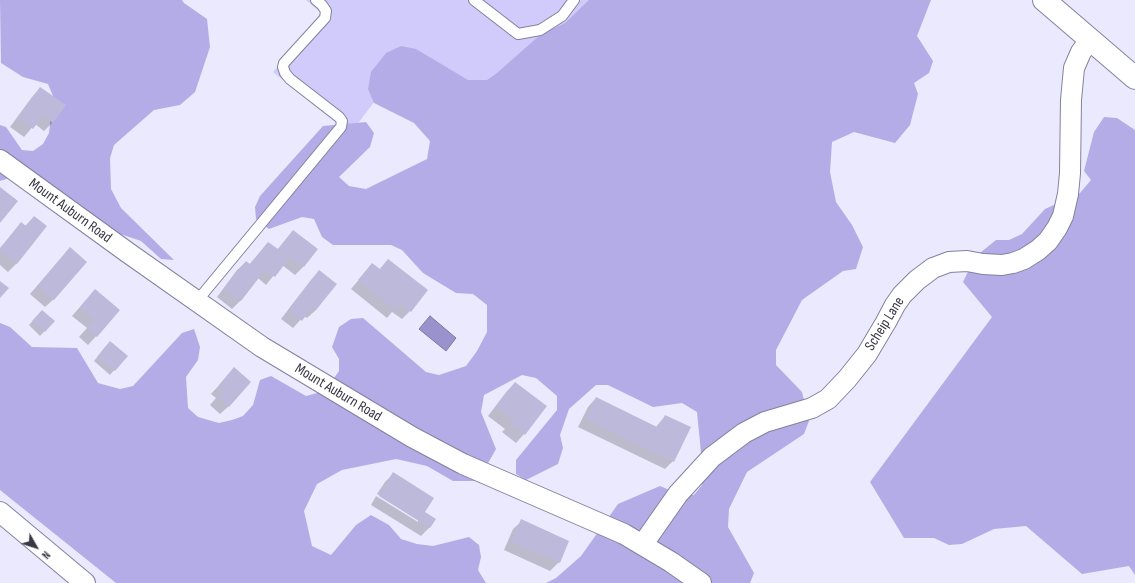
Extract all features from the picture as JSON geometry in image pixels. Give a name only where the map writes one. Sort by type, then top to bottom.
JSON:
[{"type":"main road","points":[[1044,0],[1135,78]]},
{"type":"street","name":"Scheip Lane","points":[[643,544],[678,494],[712,457],[744,433],[765,422],[812,408],[828,399],[847,379],[867,354],[902,294],[933,268],[949,262],[967,261],[983,264],[1013,264],[1038,250],[1048,241],[1057,228],[1068,194],[1070,173],[1071,100],[1074,68],[1081,52],[1090,40]]},
{"type":"street","name":"Mount Auburn Road","points":[[0,160],[262,347],[412,437],[463,464],[624,534],[643,544],[701,583]]},
{"type":"street","points":[[0,512],[85,583]]},
{"type":"lane","points":[[197,301],[341,127],[342,121],[339,117],[290,79],[283,67],[284,63],[325,18],[326,11],[316,0]]},
{"type":"lane","points":[[474,0],[518,34],[540,30],[562,16],[574,0]]},
{"type":"shaded area","points":[[0,0],[182,0],[207,19],[210,47],[195,92],[180,105],[154,110],[114,145],[110,158],[111,189],[121,208],[174,260],[161,259],[141,241],[61,214],[9,178],[0,181],[0,125],[6,127],[22,150],[33,151],[43,144],[49,133],[53,96],[48,84],[23,77],[1,63]]},
{"type":"shaded area","points":[[306,0],[608,0],[504,127],[411,53],[350,134],[273,72],[321,13]]},
{"type":"shaded area","points":[[589,0],[931,0],[917,36],[933,61],[929,73],[914,83],[918,94],[910,125],[895,143],[854,132],[832,142],[830,172],[836,202],[852,225],[863,247],[856,269],[843,271],[802,300],[776,350],[776,365],[802,392],[809,421],[804,434],[747,472],[729,509],[728,527],[754,573],[750,583],[546,583],[556,578],[581,556],[618,504],[660,486],[674,492],[694,495],[702,485],[703,473],[697,412],[682,403],[653,407],[608,385],[596,385],[569,409],[560,435],[563,448],[558,464],[526,480],[516,474],[516,460],[557,410],[557,396],[536,378],[522,375],[484,395],[481,412],[496,449],[478,481],[453,481],[427,466],[396,459],[342,470],[317,484],[304,511],[312,546],[331,555],[356,525],[371,515],[389,525],[401,539],[417,544],[433,546],[469,537],[479,545],[481,557],[478,570],[486,583],[116,583],[0,490],[0,323],[10,327],[32,347],[77,348],[98,383],[120,389],[133,386],[182,333],[194,329],[200,347],[198,360],[186,377],[188,408],[198,417],[219,423],[243,416],[253,405],[260,380],[271,376],[306,396],[325,391],[339,371],[339,359],[332,347],[339,327],[351,319],[363,318],[426,372],[439,375],[466,366],[477,351],[487,332],[487,305],[473,294],[456,293],[423,273],[402,250],[391,245],[333,245],[322,237],[314,219],[302,217],[269,229],[256,219],[255,207],[260,196],[323,126],[366,122],[374,133],[370,147],[339,177],[349,186],[366,189],[427,159],[430,141],[414,123],[374,103],[368,89],[371,72],[386,53],[401,46],[416,49],[468,80],[487,80],[540,35],[565,23]]},
{"type":"shaded area","points":[[1104,117],[1117,118],[1135,130],[1135,575],[1129,566],[1082,574],[1026,526],[994,529],[962,544],[949,545],[934,538],[904,538],[870,482],[992,317],[963,282],[975,257],[996,240],[1009,240],[1022,234],[1045,209],[1080,193],[1091,180],[1084,171],[1094,132]]},
{"type":"shaded area","points":[[430,316],[456,338],[446,351],[419,329]]},
{"type":"building","points":[[40,87],[66,105],[53,123],[43,115],[33,129],[18,118]]},
{"type":"building","points":[[0,187],[18,201],[0,223]]},
{"type":"building","points":[[34,216],[47,226],[17,264],[0,251],[0,249],[21,222],[26,226]]},
{"type":"building","points":[[293,230],[318,249],[304,267],[290,257],[275,277],[265,270],[241,301],[224,288],[246,261],[250,264],[268,242],[278,249]]},
{"type":"building","points":[[70,247],[87,262],[54,300],[38,285]]},
{"type":"building","points":[[388,259],[428,290],[411,312],[400,304],[396,310],[358,280],[372,263],[380,269]]},
{"type":"building","points":[[319,270],[337,284],[316,310],[312,307],[302,321],[288,310]]},
{"type":"building","points":[[0,281],[9,288],[0,298]]},
{"type":"building","points":[[95,289],[120,310],[97,337],[87,328],[95,320],[80,307]]},
{"type":"building","points":[[42,310],[55,321],[45,332],[32,321]]},
{"type":"building","points":[[110,341],[128,356],[115,371],[97,357]]},
{"type":"building","points":[[234,367],[251,382],[229,407],[218,396],[224,389],[219,385]]},
{"type":"building","points":[[515,382],[547,406],[525,435],[510,423],[513,420],[496,407]]},
{"type":"building","points":[[596,397],[659,428],[665,415],[691,427],[674,462],[585,419]]},
{"type":"building","points":[[393,472],[434,498],[425,512],[436,519],[430,528],[379,496]]},
{"type":"building","points":[[521,519],[569,541],[560,563],[511,542]]}]
